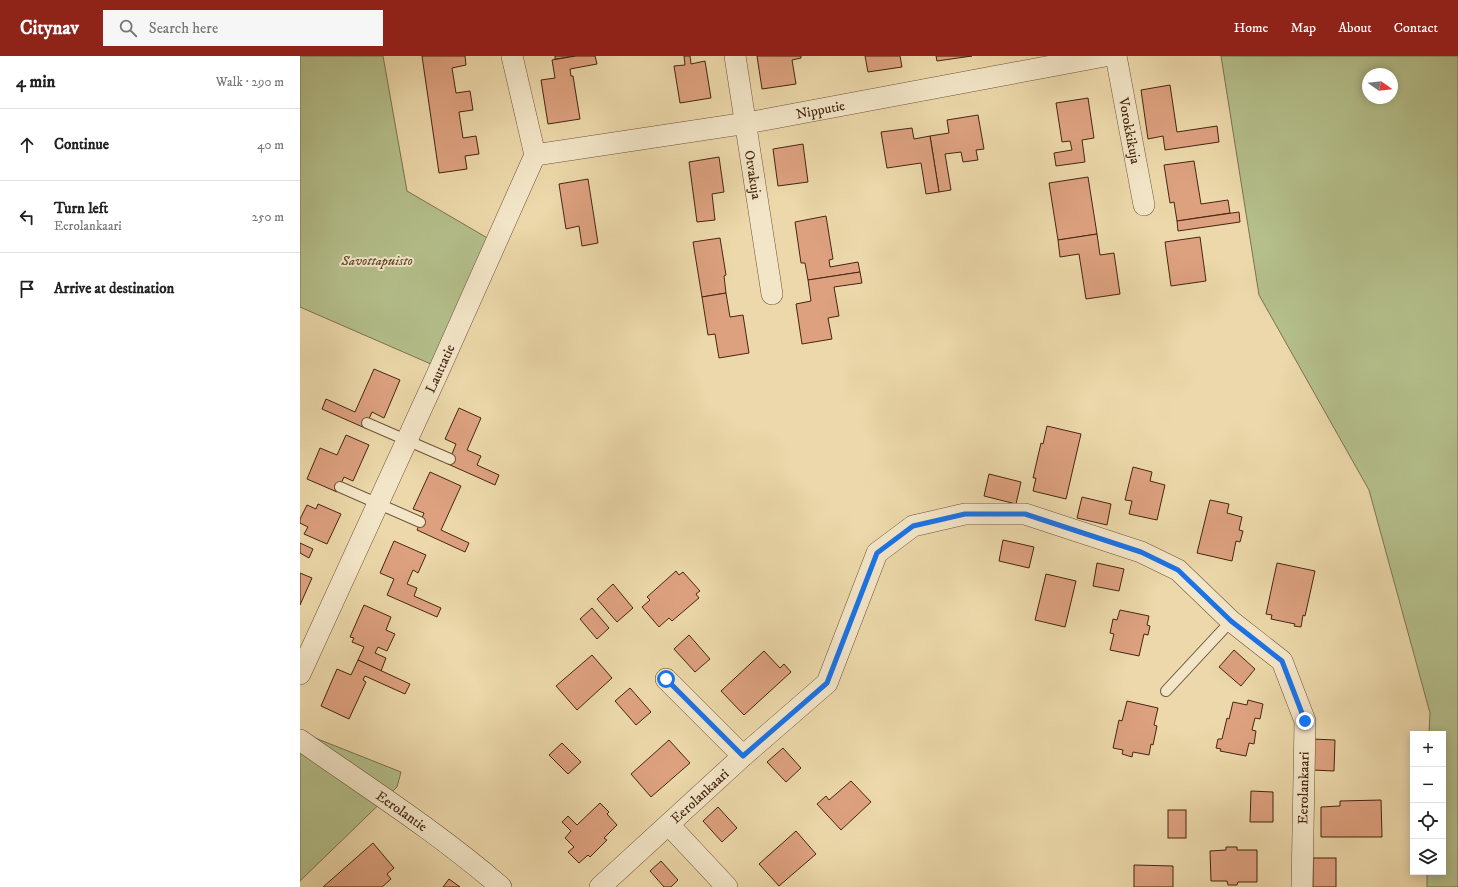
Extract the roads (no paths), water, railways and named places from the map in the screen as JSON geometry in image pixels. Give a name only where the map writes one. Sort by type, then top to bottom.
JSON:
[{"type":"street","points":[[512,56],[535,155]]},
{"type":"street","name":"Otvakuja","points":[[735,56],[747,123],[772,294]]},
{"type":"street","name":"Nipputie","points":[[535,155],[747,123],[1105,56]]},
{"type":"street","name":"Vorokkikuja","points":[[1116,56],[1144,205]]},
{"type":"street","name":"Lauttatie","points":[[300,674],[535,155]]},
{"type":"street","name":"Eerolankaari","points":[[600,887],[743,756],[827,683],[877,553],[913,526],[965,514],[1025,514],[1141,552],[1178,570],[1231,621],[1282,661],[1305,721],[1302,887]]},
{"type":"street","points":[[666,679],[743,756]]},
{"type":"street","name":"Eerolantie","points":[[300,740],[441,839],[501,887]]},
{"type":"street","points":[[669,825],[727,887]]},
{"type":"lane","points":[[367,423],[450,459]]},
{"type":"lane","points":[[340,487],[420,522]]},
{"type":"lane","points":[[1166,691],[1231,621]]},
{"type":"park label","name":"Savottapuisto","points":[[377,260]]}]
